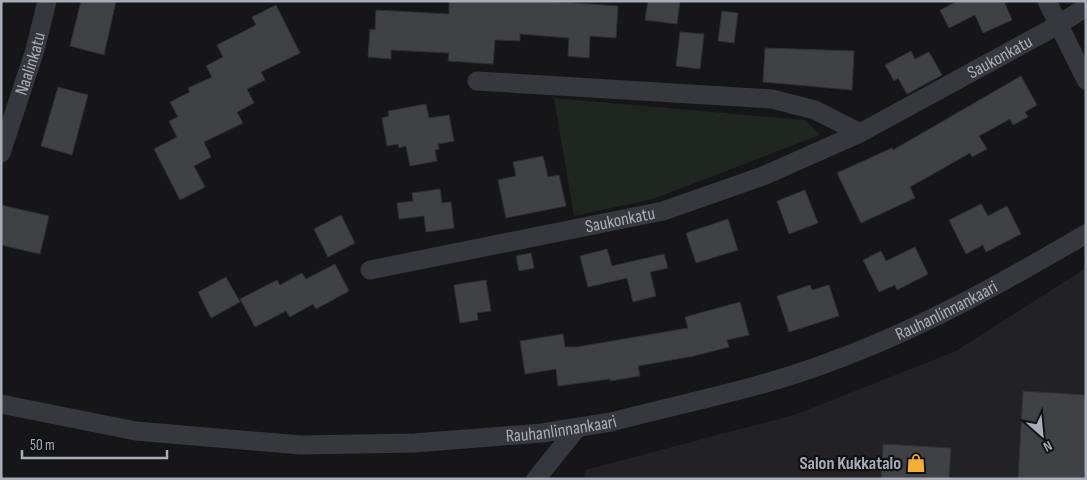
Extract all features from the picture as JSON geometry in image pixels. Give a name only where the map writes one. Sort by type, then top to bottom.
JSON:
[{"type":"street","name":"Naalinkatu","points":[[1,152],[35,50],[47,1]]},
{"type":"street","points":[[1047,1],[1086,80]]},
{"type":"street","name":"Saukonkatu","points":[[370,270],[663,211],[763,176],[860,133],[1058,25],[1086,7]]},
{"type":"street","points":[[477,81],[772,99],[815,110],[860,133]]},
{"type":"street","name":"Rauhanlinnankaari","points":[[1,404],[136,431],[301,445],[414,443],[577,428],[611,422],[826,363],[906,332],[978,296],[1086,234]]},
{"type":"street","points":[[536,479],[577,428]]},
{"type":"shaded area","points":[[554,98],[805,120],[820,135],[653,199],[574,216]]},
{"type":"shaded area","points":[[1086,268],[1086,479],[584,479],[585,470],[797,414],[956,351]]},
{"type":"building","points":[[81,1],[116,1],[104,55],[70,46]]},
{"type":"building","points":[[449,1],[548,1],[618,6],[616,38],[590,36],[589,58],[568,56],[569,38],[520,34],[520,41],[495,40],[493,64],[448,61],[449,53],[391,50],[391,59],[368,57],[370,29],[375,30],[376,10],[449,14]]},
{"type":"building","points":[[648,1],[680,1],[677,24],[645,20]]},
{"type":"building","points":[[958,1],[1004,1],[1012,20],[983,33],[975,15],[949,28],[940,10]]},
{"type":"building","points":[[276,5],[300,53],[261,72],[265,80],[247,89],[254,103],[237,112],[243,123],[204,142],[211,157],[194,166],[205,187],[180,200],[154,149],[177,137],[169,121],[178,117],[170,102],[190,92],[188,88],[212,77],[206,66],[223,57],[217,45],[256,25],[252,17]]},
{"type":"building","points":[[722,11],[738,13],[734,43],[718,41]]},
{"type":"building","points":[[680,32],[704,34],[700,69],[676,66]]},
{"type":"building","points":[[765,48],[854,51],[852,90],[763,82]]},
{"type":"building","points":[[911,51],[915,59],[929,52],[942,75],[907,94],[898,78],[894,81],[885,65]]},
{"type":"building","points":[[1021,76],[1037,105],[1025,112],[1028,117],[1013,125],[1010,119],[979,136],[987,149],[972,157],[970,153],[910,187],[915,198],[861,223],[837,173],[892,148],[893,150]]},
{"type":"building","points":[[58,87],[88,95],[72,155],[41,146]]},
{"type":"building","points":[[426,104],[429,118],[449,115],[454,141],[438,144],[439,149],[435,150],[437,161],[410,166],[406,146],[399,148],[398,144],[387,146],[382,118],[389,116],[388,111]]},
{"type":"building","points":[[543,156],[548,177],[559,175],[566,206],[506,218],[498,180],[516,176],[513,162]]},
{"type":"building","points":[[440,189],[442,203],[451,202],[454,228],[426,232],[424,216],[399,219],[397,203],[413,201],[412,193]]},
{"type":"building","points":[[805,190],[818,223],[789,234],[777,201]]},
{"type":"building","points":[[981,204],[988,216],[1007,206],[1021,234],[986,252],[983,245],[966,254],[949,220]]},
{"type":"building","points":[[1,205],[49,216],[40,254],[1,245]]},
{"type":"building","points":[[341,215],[355,243],[328,257],[314,229]]},
{"type":"building","points":[[728,219],[738,250],[696,263],[686,233]]},
{"type":"building","points":[[915,247],[928,274],[897,290],[895,285],[879,292],[863,260],[881,251],[886,261]]},
{"type":"building","points":[[607,249],[612,266],[664,254],[668,268],[650,272],[656,296],[633,302],[627,278],[588,287],[580,256]]},
{"type":"building","points":[[531,253],[534,268],[519,271],[516,256]]},
{"type":"building","points":[[335,264],[349,291],[316,309],[313,304],[290,317],[286,311],[255,327],[240,299],[277,280],[280,285],[302,273],[306,279]]},
{"type":"building","points":[[226,277],[240,302],[211,318],[198,292]]},
{"type":"building","points":[[486,280],[491,311],[477,313],[478,320],[460,323],[454,285]]},
{"type":"building","points":[[810,285],[812,290],[829,285],[839,316],[789,332],[777,296]]},
{"type":"building","points":[[740,302],[749,335],[727,340],[729,347],[694,356],[638,366],[640,376],[610,381],[610,379],[558,386],[556,369],[525,374],[520,341],[563,334],[565,347],[577,347],[688,328],[685,317]]},
{"type":"building","points":[[1023,391],[1086,395],[1085,479],[1018,479]]},
{"type":"building","name":"Salon Kukkatalo","points":[[883,444],[951,448],[949,479],[881,479]]},
{"type":"place","name":"Salon Kukkatalo","points":[[916,463]]}]
